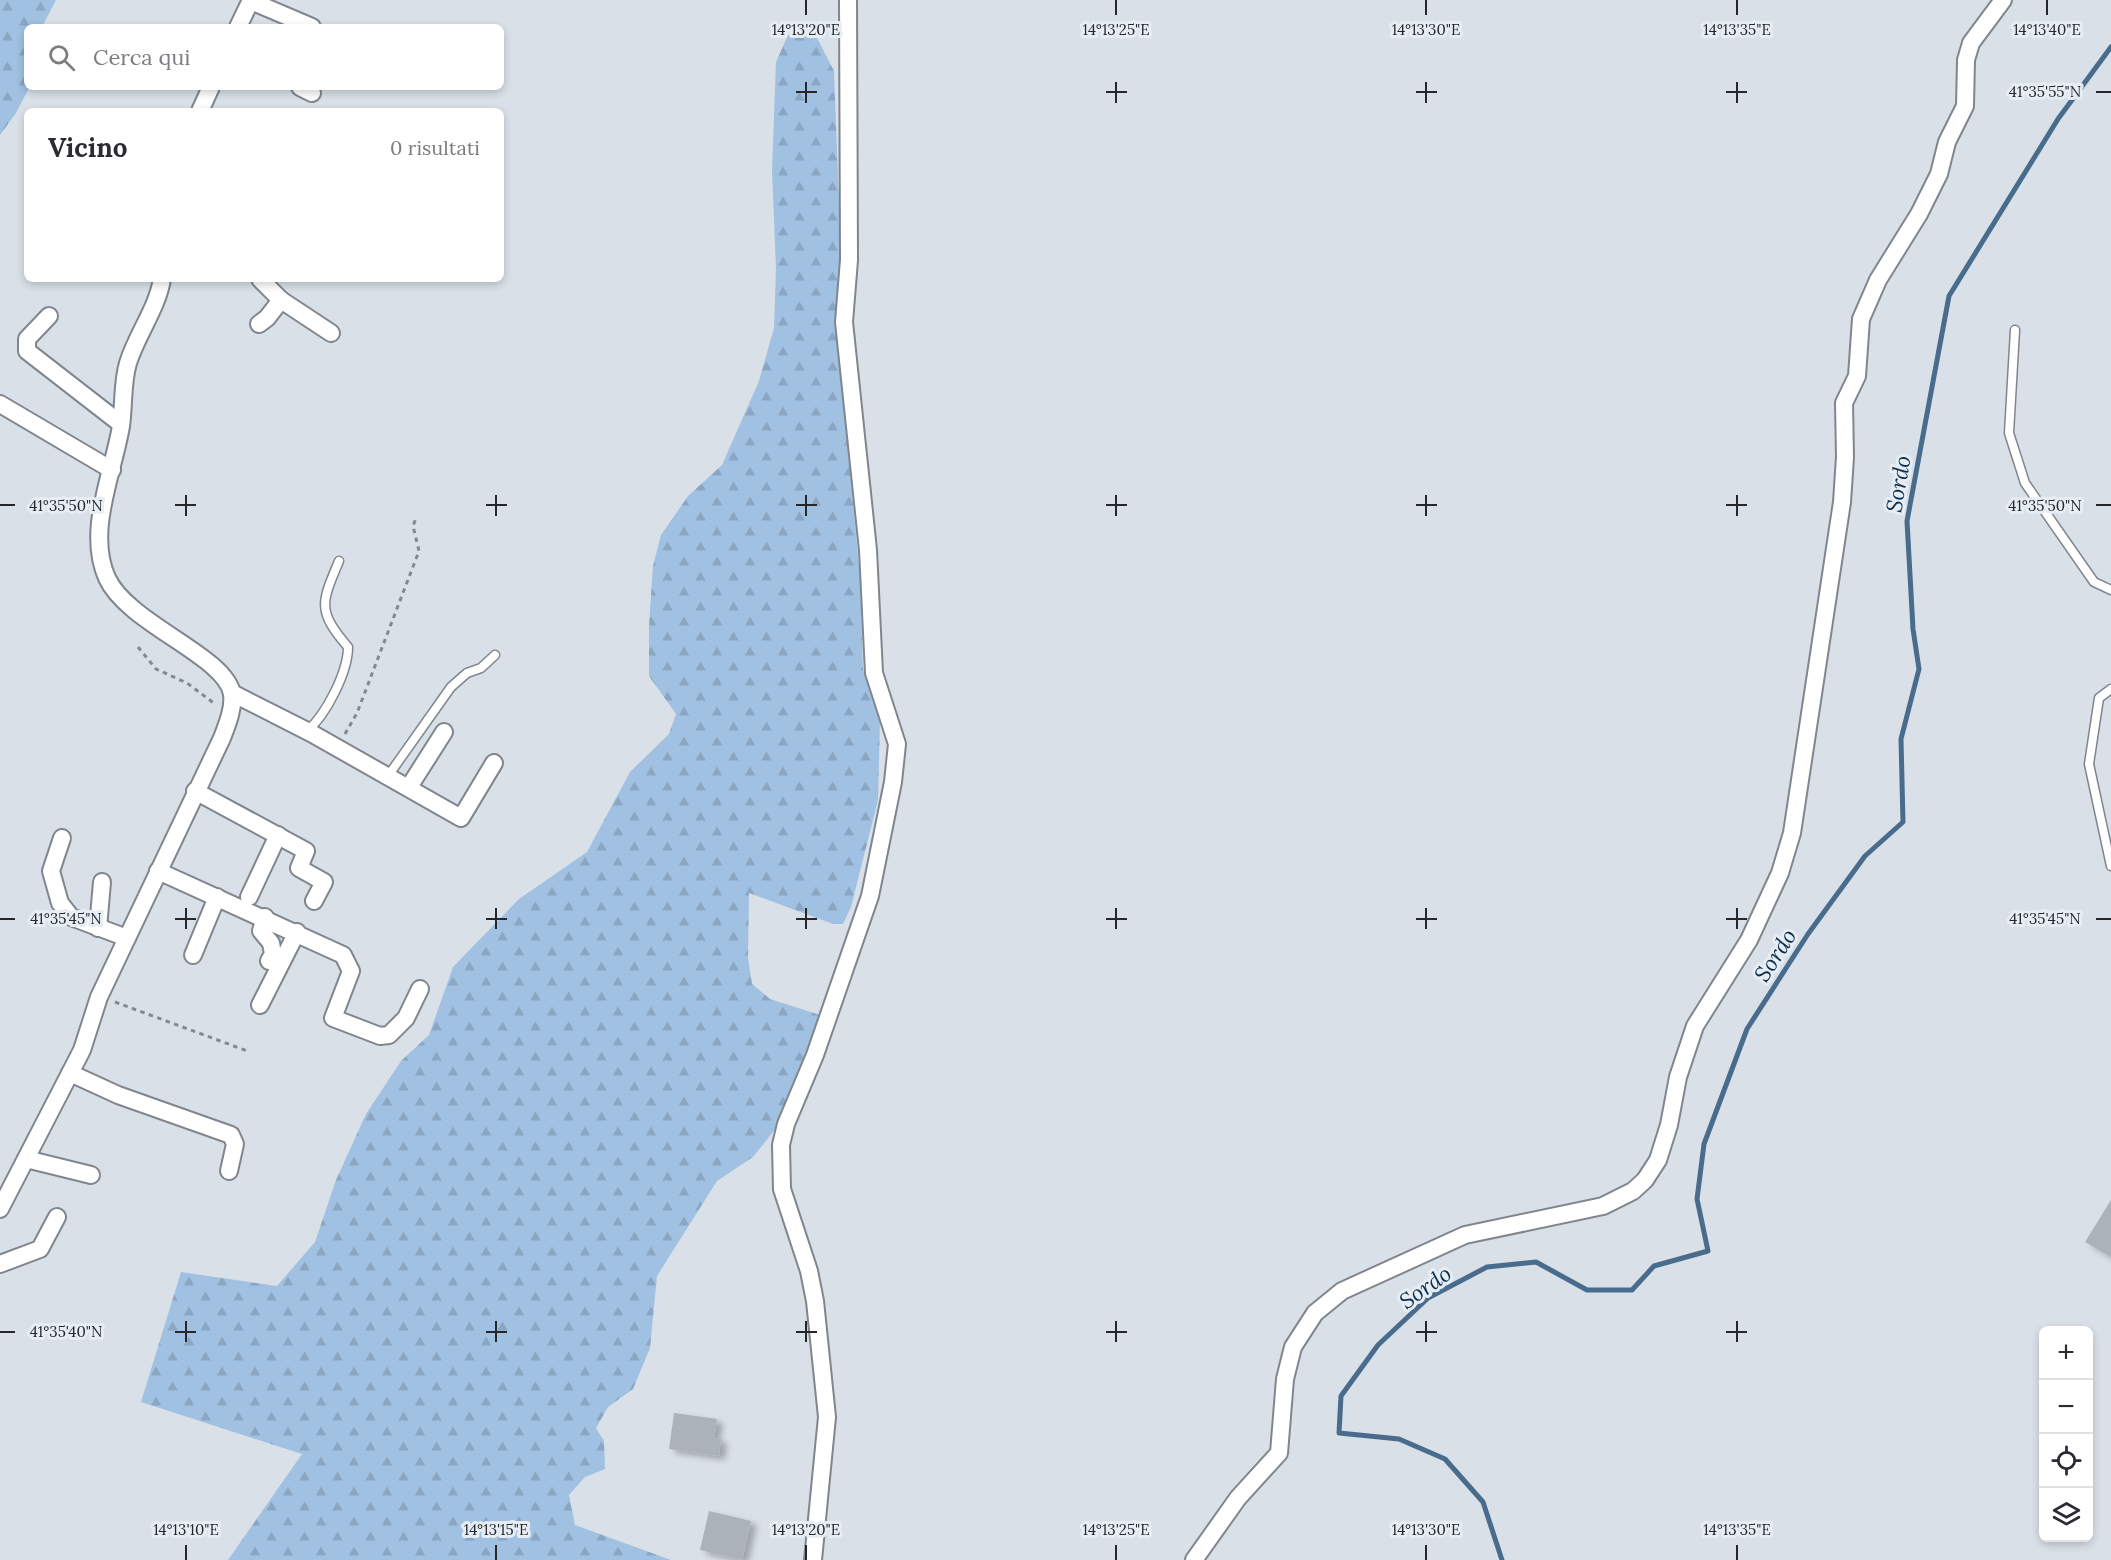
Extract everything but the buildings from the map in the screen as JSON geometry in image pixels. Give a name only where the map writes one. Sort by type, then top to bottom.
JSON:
[{"type":"street","points":[[239,24],[251,0],[270,19],[296,24]]},
{"type":"street","points":[[813,1560],[827,1417],[815,1301],[806,1261],[782,1189],[781,1145],[786,1124],[816,1055],[870,896],[897,744],[874,674],[868,550],[844,322],[849,260],[848,0]]},
{"type":"street","points":[[1194,1560],[1238,1497],[1279,1453],[1288,1368],[1293,1347],[1315,1313],[1342,1291],[1465,1235],[1603,1206],[1634,1191],[1645,1180],[1658,1160],[1669,1125],[1678,1077],[1695,1026],[1749,940],[1780,873],[1792,833],[1842,502],[1845,457],[1844,403],[1857,376],[1861,320],[1878,280],[1919,214],[1938,174],[1947,142],[1965,106],[1966,60],[1971,43],[2003,0]]},
{"type":"street","points":[[201,108],[210,90]]},
{"type":"street","points":[[161,282],[157,298],[128,364],[121,424],[100,531],[101,557],[108,580],[124,602],[143,619],[192,651],[218,672],[232,693],[307,731],[461,818],[494,763]]},
{"type":"street","points":[[263,282],[281,300],[331,333]]},
{"type":"street","points":[[259,324],[267,318],[281,300]]},
{"type":"street","points":[[49,316],[27,339],[27,351],[121,424]]},
{"type":"street","points":[[0,404],[112,470]]},
{"type":"street","points":[[0,1209],[82,1050],[99,997],[222,738],[230,711],[232,693]]},
{"type":"street","points":[[409,787],[444,732]]},
{"type":"street","points":[[195,791],[306,851],[299,868],[324,882],[314,901]]},
{"type":"street","points":[[249,897],[278,835]]},
{"type":"street","points":[[62,838],[51,871],[60,903],[70,917],[127,938]]},
{"type":"street","points":[[158,871],[265,917],[343,955],[351,971],[333,1018],[380,1036],[389,1035],[406,1018],[420,988]]},
{"type":"street","points":[[98,928],[102,882]]},
{"type":"street","points":[[193,955],[217,897]]},
{"type":"street","points":[[265,917],[261,931],[271,943],[273,954],[269,961]]},
{"type":"street","points":[[260,1005],[297,932]]},
{"type":"street","points":[[70,1073],[118,1095],[231,1136],[235,1144],[229,1171]]},
{"type":"street","points":[[26,1159],[91,1175]]},
{"type":"street","points":[[0,1264],[40,1249],[57,1217]]},
{"type":"lane","points":[[2015,330],[2009,433],[2025,483],[2094,582],[2111,590]]},
{"type":"lane","points":[[307,731],[318,722],[348,658],[348,647],[336,634],[323,606],[324,597],[339,561]]},
{"type":"lane","points":[[388,776],[452,687],[467,673],[481,668],[495,655]]},
{"type":"lane","points":[[2111,689],[2099,698],[2090,764],[2111,866]]},
{"type":"path","points":[[335,748],[357,713],[419,551],[413,526],[416,518]]},
{"type":"path","points":[[138,647],[145,660],[156,669],[187,683],[202,696],[230,711]]},
{"type":"path","points":[[99,997],[250,1052]]},
{"type":"green space","points":[[0,0],[56,0],[44,24],[24,24],[24,90],[28,90],[16,113],[0,135]]},
{"type":"green space","points":[[815,34],[834,71],[841,257],[836,303],[838,339],[860,577],[863,669],[880,722],[878,800],[851,907],[843,924],[833,924],[749,893],[748,958],[752,984],[770,999],[820,1015],[780,1123],[753,1157],[717,1181],[657,1276],[650,1348],[633,1389],[608,1407],[596,1428],[604,1441],[605,1469],[585,1477],[569,1495],[575,1525],[671,1560],[228,1560],[302,1454],[141,1402],[181,1272],[277,1286],[315,1242],[336,1180],[366,1114],[401,1061],[429,1035],[453,967],[519,899],[587,852],[630,772],[669,734],[676,714],[649,676],[649,625],[653,566],[661,535],[688,496],[722,465],[759,381],[774,328],[776,269],[772,170],[776,62],[788,35]]},
{"type":"waterway","name":"Sordo","points":[[1502,1560],[1483,1502],[1445,1459],[1399,1439],[1339,1433],[1341,1396],[1378,1345],[1428,1298],[1487,1267],[1536,1262],[1587,1290],[1632,1290],[1654,1266],[1708,1251],[1697,1199],[1704,1144],[1747,1029],[1808,934],[1865,856],[1903,822],[1901,739],[1919,669],[1913,629],[1907,521],[1949,296],[2058,119],[2111,47]]}]
